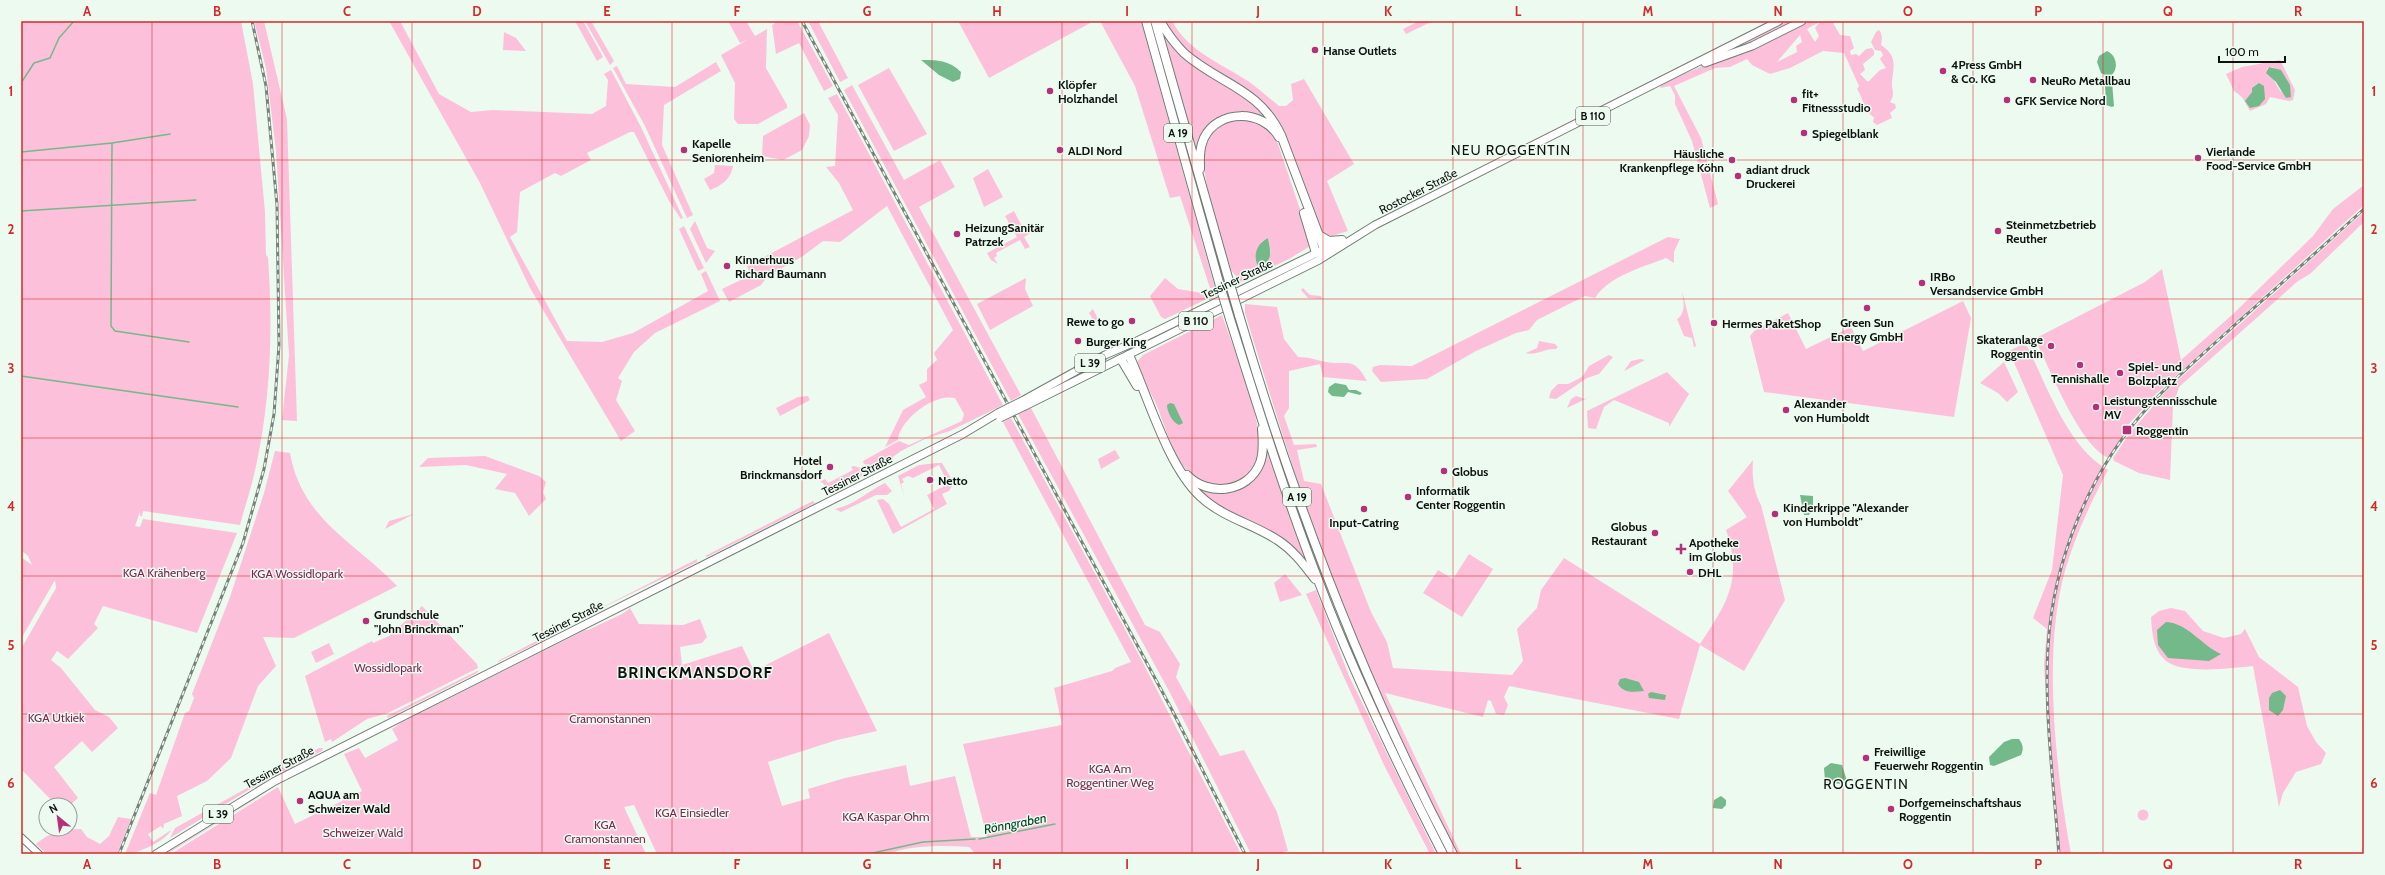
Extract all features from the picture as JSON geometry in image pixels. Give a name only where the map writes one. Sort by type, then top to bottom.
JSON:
[{"type":"highway","name":"A 19","points":[[1146,21],[1230,319],[1262,420],[1320,586],[1385,738],[1443,854]]},
{"type":"highway","name":"A 19","points":[[1155,21],[1239,315],[1286,464],[1332,593],[1393,733],[1452,854]]},
{"type":"highway","points":[[1160,21],[1172,40],[1185,53],[1251,96],[1273,119],[1281,135],[1317,234],[1321,255]]},
{"type":"highway","points":[[1200,180],[1201,145],[1204,137],[1214,126],[1234,116],[1250,117],[1263,122],[1279,138],[1321,255]]},
{"type":"highway","points":[[1317,234],[1329,241],[1342,240]]},
{"type":"highway","points":[[1125,357],[1182,473],[1200,497],[1225,514],[1279,542],[1299,559],[1320,586]]},
{"type":"highway","points":[[1176,460],[1188,476],[1204,487],[1224,490],[1241,484],[1254,473],[1260,462],[1263,447],[1262,420]]},
{"type":"main road","name":"Rostocker Straße","points":[[1321,255],[1367,230],[1779,21]]},
{"type":"main road","name":"Rostocker Straße","points":[[1693,65],[1752,46],[1802,21]]},
{"type":"main road","name":"Rostocker Straße","points":[[1321,255],[1342,240],[1367,230]]},
{"type":"main road","name":"Tessiner Straße","points":[[1024,403],[1044,387],[1117,349],[1125,347],[1321,255]]},
{"type":"main road","name":"Tessiner Straße","points":[[156,853],[254,792],[282,777],[991,419],[1125,357],[1321,255]]},
{"type":"main road","points":[[1125,347],[1125,357]]},
{"type":"main road","points":[[1117,349],[1125,357]]},
{"type":"main road","points":[[21,837],[39,854]]},
{"type":"green space","points":[[21,21],[241,21],[253,84],[265,212],[266,255],[268,257],[270,283],[270,362],[265,414],[256,466],[240,525],[143,511],[142,516],[140,516],[140,512],[135,526],[140,527],[143,519],[237,533],[197,633],[103,606],[94,624],[98,628],[68,659],[57,651],[51,660],[61,668],[95,710],[109,717],[118,728],[92,752],[82,741],[54,767],[77,797],[48,797],[21,769],[21,649],[56,588],[55,580],[21,639],[21,557],[32,565],[28,556],[21,550]]},
{"type":"green space","points":[[254,21],[264,21],[287,119],[297,421],[282,420],[289,355],[276,151],[266,68]]},
{"type":"green space","points":[[389,21],[400,21],[439,94],[471,112],[493,110],[592,114],[606,106],[608,80],[604,74],[611,70],[641,127],[683,218],[681,219],[669,201],[634,132],[630,132],[587,153],[591,160],[561,176],[555,173],[520,192],[517,232],[510,237],[567,341],[602,342],[633,333],[708,291],[701,274],[706,271],[720,301],[655,333],[634,352],[618,378],[622,381],[616,400],[635,431],[621,441],[530,288],[480,183]]},
{"type":"green space","points":[[575,21],[583,21],[603,57],[597,61]]},
{"type":"green space","points":[[585,21],[591,21],[614,61],[610,65]]},
{"type":"green space","points":[[728,21],[746,21],[755,36],[767,29],[766,68],[787,105],[787,108],[758,124],[738,124],[734,119],[735,83],[721,55],[749,39],[740,43]]},
{"type":"green space","points":[[779,21],[797,21],[833,86],[824,91],[799,43],[776,54],[772,25]]},
{"type":"green space","points":[[808,21],[818,21],[848,78],[840,82]]},
{"type":"green space","points":[[958,21],[1094,21],[989,78]]},
{"type":"green space","points":[[1100,21],[1141,21],[1215,288],[1210,288],[1180,196],[1170,198],[1135,86]]},
{"type":"green space","points":[[1163,21],[1172,21],[1187,40],[1206,56],[1248,81],[1279,106],[1286,106],[1293,100],[1291,84],[1304,79],[1354,164],[1327,181],[1348,231],[1332,236],[1321,234],[1278,123],[1183,49]]},
{"type":"green space","points":[[1419,21],[1433,21],[1406,34],[1403,29]]},
{"type":"green space","points":[[1769,21],[1776,21],[1524,147],[1521,146]]},
{"type":"green space","points":[[1787,21],[1795,21],[1757,42],[1719,55]]},
{"type":"green space","points":[[1810,21],[1821,21],[1832,21],[1840,35],[1850,36],[1854,48],[1850,51],[1851,55],[1856,54],[1859,56],[1866,49],[1872,48],[1874,55],[1863,64],[1865,70],[1860,74],[1868,82],[1880,70],[1886,68],[1880,59],[1883,55],[1881,51],[1875,50],[1871,42],[1876,32],[1879,30],[1882,36],[1881,45],[1890,53],[1894,65],[1892,84],[1893,94],[1890,102],[1895,104],[1896,108],[1890,113],[1892,118],[1877,125],[1873,122],[1874,117],[1868,112],[1864,105],[1857,89],[1859,86],[1844,53],[1823,51],[1790,68],[1770,74],[1752,65],[1747,59],[1730,67],[1715,68],[1674,86],[1701,138],[1718,204],[1710,208],[1692,141],[1675,104],[1675,95],[1670,86],[1660,88],[1661,85],[1698,68],[1792,30]],"holes":[[[1821,21],[1815,28],[1819,36],[1815,42],[1807,29]],[[1800,35],[1802,42],[1796,46],[1797,52],[1777,62]]]},
{"type":"green space","points":[[1162,28],[1165,34],[1229,83],[1271,120],[1219,119],[1197,153]]},
{"type":"green space","points":[[504,32],[516,38],[526,51],[503,50]]},
{"type":"green space","points":[[2280,60],[2295,90],[2293,100],[2289,101],[2270,97],[2266,104],[2250,111],[2242,97],[2234,91],[2226,74],[2242,67]],"holes":[[[2269,67],[2273,67],[2282,94],[2267,69]]]},
{"type":"green space","points":[[716,62],[721,71],[664,105],[662,145],[693,215],[687,218],[645,126],[613,68],[617,66],[626,84],[675,87]]},
{"type":"green space","points":[[889,68],[927,134],[894,151],[858,85]]},
{"type":"green space","points":[[852,85],[904,180],[940,160],[955,187],[919,207],[1021,395],[1011,401],[844,90]]},
{"type":"green space","points":[[837,94],[1003,405],[950,431],[927,438],[901,451],[879,467],[864,464],[863,461],[899,441],[909,445],[962,421],[964,414],[955,398],[937,400],[928,404],[911,417],[904,425],[898,440],[885,447],[903,410],[926,397],[919,385],[927,381],[927,369],[937,360],[934,353],[953,330],[887,206],[840,242],[823,241],[803,256],[768,276],[761,285],[729,302],[722,289],[751,275],[747,266],[853,210],[839,183],[826,167],[835,166],[838,115],[828,98]]},
{"type":"green space","points":[[804,113],[810,125],[809,136],[802,150],[783,160],[762,156],[763,136]]},
{"type":"green space","points":[[1241,118],[1261,123],[1275,135],[1312,245],[1289,259],[1241,282],[1231,270],[1211,204],[1204,166],[1203,151],[1206,140],[1212,131],[1221,125]],"holes":[[[1268,238],[1271,254],[1261,242]]]},
{"type":"green space","points":[[715,165],[733,166],[728,178],[710,190],[704,179],[714,173]]},
{"type":"green space","points":[[988,169],[1003,197],[984,207],[973,178]]},
{"type":"green space","points":[[2364,185],[2364,205],[2156,394],[2121,433],[2123,435],[2109,458],[2098,451],[2087,439],[2067,406],[2036,341],[2038,337],[2145,282],[2162,269],[2181,360],[2233,314],[2313,236],[2333,209]]},
{"type":"green space","points":[[1014,211],[1025,232],[1038,225],[1039,228],[1024,237],[1030,247],[1025,249],[1020,240],[996,253],[997,256],[994,258],[998,264],[991,260],[987,253],[1017,237],[1005,216]]},
{"type":"green space","points":[[2364,212],[2364,222],[2310,274],[2298,281],[2179,387],[2173,406],[2170,480],[2139,473],[2114,461],[2113,458],[2129,434],[2168,389]]},
{"type":"green space","points":[[695,221],[707,248],[715,251],[706,263],[690,229]]},
{"type":"green space","points":[[684,226],[704,268],[698,271],[679,229]]},
{"type":"green space","points":[[1668,237],[1680,239],[1674,252],[1674,263],[1666,258],[1627,273],[1601,290],[1595,298],[1585,296],[1537,320],[1529,330],[1516,333],[1476,351],[1427,379],[1381,382],[1372,371],[1373,367],[1380,365],[1412,366]]},
{"type":"green space","points":[[1026,278],[1025,289],[1033,306],[990,330],[977,304]]},
{"type":"green space","points":[[1165,278],[1178,289],[1215,295],[1165,319],[1161,317],[1150,296]]},
{"type":"green space","points":[[1303,288],[1310,295],[1321,296],[1322,299],[1308,298],[1301,290]]},
{"type":"green space","points":[[1682,291],[1696,346],[1694,347],[1692,338],[1684,336],[1677,319],[1683,310]]},
{"type":"green space","points":[[1963,301],[1971,318],[1954,417],[1764,392],[1750,336],[1754,331],[1788,313],[1806,349],[1851,327],[1863,351]]},
{"type":"green space","points":[[1245,304],[1277,307],[1284,339],[1298,357],[1334,363],[1350,363],[1358,368],[1367,381],[1323,377],[1320,364],[1289,371],[1289,408],[1284,416],[1294,445],[1316,444],[1317,447],[1297,450],[1304,481],[1321,484],[1371,612],[1387,642],[1393,668],[1512,675],[1523,661],[1517,629],[1537,608],[1541,590],[1564,558],[1700,644],[1718,616],[1730,590],[1733,563],[1726,530],[1747,517],[1728,491],[1753,460],[1753,477],[1755,488],[1761,505],[1785,600],[1744,671],[1700,645],[1679,719],[1509,686],[1504,697],[1508,705],[1504,715],[1496,714],[1491,701],[1488,700],[1483,717],[1385,693],[1461,854],[1458,854],[1424,790],[1393,724],[1363,657],[1336,590],[1288,452],[1245,313]]},
{"type":"green space","points":[[1093,309],[1099,321],[1095,323],[1089,313]]},
{"type":"green space","points":[[1222,315],[1252,405],[1260,440],[1260,452],[1255,467],[1248,476],[1239,481],[1214,487],[1201,482],[1191,475],[1176,454],[1157,406],[1138,368],[1137,362],[1143,355]]},
{"type":"green space","points":[[1539,341],[1555,344],[1558,347],[1556,349],[1533,354],[1526,353],[1537,348]]},
{"type":"green space","points":[[2021,345],[2027,346],[2060,415],[2070,432],[2081,447],[2094,460],[2108,470],[2084,519],[2069,558],[2058,603],[2054,637],[2053,674],[2056,750],[2065,822],[2071,854],[2057,854],[2044,665],[2047,629],[2033,618],[2052,570],[2063,475],[2009,351]]},
{"type":"green space","points":[[1609,355],[1613,357],[1599,374],[1587,378],[1556,399],[1549,398],[1551,391],[1558,384],[1568,384],[1578,379],[1583,376],[1589,366]]},
{"type":"green space","points":[[1640,359],[1645,360],[1624,371],[1631,361]]},
{"type":"green space","points":[[2004,362],[2018,392],[2007,402],[1998,393],[1980,383]]},
{"type":"green space","points":[[1667,372],[1689,394],[1669,427],[1669,423],[1614,400],[1604,407],[1596,429],[1588,428],[1587,411]]},
{"type":"green space","points":[[1596,394],[1567,408],[1571,399],[1576,396],[1585,399]]},
{"type":"green space","points":[[808,396],[810,400],[780,416],[776,408],[798,397]]},
{"type":"green space","points":[[1031,408],[1145,625],[1160,632],[1180,664],[1176,677],[1220,756],[1244,750],[1277,812],[1288,851],[1278,854],[1251,854],[1169,691],[1018,414]]},
{"type":"green space","points":[[1011,418],[1141,659],[1241,854],[976,854],[969,847],[938,846],[917,847],[886,854],[657,854],[634,805],[624,807],[646,854],[171,854],[278,787],[295,824],[362,791],[344,754],[359,748],[365,758],[398,740],[392,729],[402,722],[585,630],[624,613],[630,608],[639,624],[683,625],[700,619],[707,637],[702,643],[680,647],[682,665],[742,646],[754,671],[829,633],[877,731],[837,740],[768,762],[782,806],[810,798],[808,789],[845,778],[906,765],[910,786],[955,776],[971,837],[987,837],[963,744],[1062,725],[1054,688],[1112,671],[1115,668],[1131,662],[1003,422]]},
{"type":"green space","points":[[1266,447],[1307,564],[1297,554],[1207,500],[1193,483],[1199,487],[1245,485]]},
{"type":"green space","points":[[1115,450],[1120,458],[1101,469],[1098,459]]},
{"type":"green space","name":"KGA Wossidlopark","points":[[275,451],[290,453],[296,476],[306,496],[318,513],[347,542],[381,570],[397,586],[294,638],[263,637],[276,666],[258,686],[231,758],[207,781],[177,796],[182,816],[164,824],[163,829],[161,826],[148,834],[153,842],[171,830],[168,834],[151,846],[137,852],[125,854],[150,793],[156,795],[185,713],[189,711],[194,698],[192,694],[230,597],[264,493]]},
{"type":"green space","points":[[485,456],[539,476],[546,482],[543,492],[546,499],[529,516],[515,493],[495,489],[507,474],[466,465],[419,467],[428,458]]},
{"type":"green space","points":[[942,463],[954,483],[949,491],[942,494],[947,504],[893,534],[877,500],[883,499],[889,504],[901,527],[934,509],[927,495],[948,484],[939,465],[913,478],[908,476],[902,479],[904,482],[901,484],[905,499],[898,476],[919,465]]},
{"type":"green space","points":[[854,466],[871,471],[831,492],[828,492],[823,483],[820,482],[825,479],[828,483],[853,470],[851,467]]},
{"type":"green space","points":[[885,483],[892,491],[887,495],[876,495],[841,512],[835,509],[855,501]]},
{"type":"green space","points":[[813,501],[815,503],[707,557],[705,556]]},
{"type":"green space","points":[[414,514],[385,529],[389,521]]},
{"type":"green space","points":[[1469,554],[1493,569],[1462,617],[1423,593],[1438,570],[1453,579]]},
{"type":"green space","points":[[697,559],[697,562],[587,615]]},
{"type":"green space","points":[[1285,574],[1302,595],[1280,602],[1274,583]]},
{"type":"green space","points":[[1316,590],[1349,676],[1436,854],[1430,854],[1384,765],[1306,594]]},
{"type":"green space","name":"Wossidlopark","points":[[422,606],[477,664],[478,668],[388,713],[367,719],[332,742],[331,739],[325,742],[305,676],[372,641],[373,643],[389,636]]},
{"type":"green space","points":[[2171,608],[2185,611],[2203,631],[2224,638],[2241,634],[2245,629],[2259,657],[2298,687],[2307,726],[2316,742],[2326,753],[2321,764],[2296,772],[2283,793],[2279,807],[2253,666],[2221,669],[2195,669],[2173,665],[2165,660],[2161,656],[2156,646],[2151,617],[2159,611]]},
{"type":"green space","points":[[546,636],[548,638],[498,662],[498,661]]},
{"type":"green space","points":[[329,643],[334,654],[316,663],[311,652]]},
{"type":"green space","points":[[479,670],[477,673],[388,718],[387,716]]},
{"type":"green space","points":[[319,748],[323,748],[322,751],[247,791],[170,838],[175,828]]},
{"type":"green space","points":[[264,794],[167,854],[165,854]]},
{"type":"green space","points":[[2143,809],[2147,811],[2149,815],[2147,819],[2143,821],[2139,819],[2137,815],[2139,811]]},
{"type":"green space","points":[[118,817],[131,819],[117,854],[46,854],[36,844],[46,837],[78,837],[78,829],[81,829],[87,837],[100,844],[109,836]]},
{"type":"shaded area","points":[[2107,51],[2111,53],[2116,64],[2114,71],[2109,77],[2101,73],[2097,62],[2099,56]]},
{"type":"shaded area","points":[[921,60],[938,61],[952,65],[961,72],[960,79],[953,82],[939,75]]},
{"type":"shaded area","points":[[2269,67],[2281,70],[2290,85],[2291,97],[2286,98],[2276,82],[2266,73]]},
{"type":"shaded area","points":[[2109,80],[2112,82],[2114,106],[2112,107],[2106,105],[2105,85]]},
{"type":"shaded area","points":[[2259,83],[2264,86],[2265,99],[2259,106],[2250,108],[2245,101],[2252,92],[2252,88]]},
{"type":"shaded area","points":[[1268,238],[1270,254],[1268,260],[1261,266],[1257,264],[1256,252],[1264,240]]},
{"type":"shaded area","points":[[1335,383],[1346,385],[1349,390],[1356,390],[1362,393],[1360,395],[1348,392],[1344,397],[1332,396],[1328,392],[1329,387]]},
{"type":"shaded area","points":[[1170,403],[1174,404],[1183,423],[1179,425],[1177,424],[1171,417],[1167,405]]},
{"type":"shaded area","points":[[1800,495],[1813,496],[1813,505],[1809,515],[1804,515]]},
{"type":"shaded area","points":[[2166,622],[2174,623],[2188,630],[2207,646],[2221,654],[2209,661],[2168,658],[2158,645],[2157,630]]},
{"type":"shaded area","points":[[1625,678],[1639,682],[1644,691],[1630,692],[1620,687],[1618,684],[1620,679]]},
{"type":"shaded area","points":[[2280,690],[2286,696],[2283,710],[2278,716],[2269,710],[2269,698],[2272,693]]},
{"type":"shaded area","points":[[1651,692],[1666,695],[1665,700],[1649,698],[1648,694]]},
{"type":"shaded area","points":[[2012,739],[2019,739],[2023,748],[2021,755],[1994,766],[1990,765],[1989,757],[2004,742]]},
{"type":"shaded area","points":[[1831,763],[1842,765],[1847,781],[1845,784],[1828,783],[1825,781],[1824,768]]},
{"type":"shaded area","points":[[1721,796],[1726,800],[1726,805],[1722,809],[1713,808],[1714,800]]},
{"type":"waterway","points":[[21,80],[23,80],[34,63],[50,58],[59,38],[74,21]]},
{"type":"waterway","points":[[112,143],[170,134]]},
{"type":"waterway","points":[[21,152],[112,143],[111,326],[115,331],[189,342]]},
{"type":"waterway","points":[[21,211],[196,200]]},
{"type":"waterway","points":[[21,376],[238,407]]},
{"type":"waterway","name":"Rönngraben","points":[[979,839],[1055,824]]},
{"type":"waterway","name":"Rönngraben","points":[[868,854],[923,842],[975,839]]},
{"type":"railway","points":[[119,854],[243,543],[264,469],[274,414],[279,345],[277,205],[266,86],[252,21]]},
{"type":"railway","points":[[802,21],[1171,708],[1245,854]]},
{"type":"railway","points":[[2059,854],[2048,724],[2048,647],[2051,614],[2067,549],[2078,518],[2092,487],[2109,458],[2128,431],[2159,395],[2192,363],[2364,209]]},
{"type":"place","name":"Hanse Outlets","points":[[1315,50]]},
{"type":"place","name":"4Press GmbH & Co. KG","points":[[1943,71]]},
{"type":"place","name":"NeuRo Metallbau","points":[[2033,80]]},
{"type":"place","name":"Klöpfer Holzhandel","points":[[1050,91]]},
{"type":"place","name":"fit+ Fitnessstudio","points":[[1794,100]]},
{"type":"place","name":"GFK Service Nord","points":[[2007,100]]},
{"type":"place","name":"Spiegelblank","points":[[1804,133]]},
{"type":"place","name":"Kapelle Seniorenheim","points":[[684,150]]},
{"type":"place","name":"ALDI Nord","points":[[1060,150]]},
{"type":"place","name":"Vierlande Food-Service GmbH","points":[[2198,158]]},
{"type":"place","name":"Häusliche Krankenpflege Köhn","points":[[1732,160]]},
{"type":"place","name":"adiant druck Druckerei","points":[[1738,176]]},
{"type":"place","name":"Steinmetzbetrieb Reuther","points":[[1998,231]]},
{"type":"place","name":"HeizungSanitär Patrzek","points":[[957,234]]},
{"type":"place","name":"Kinnerhuus Richard Baumann","points":[[727,266]]},
{"type":"place","name":"IRBo Versandservice GmbH","points":[[1922,283]]},
{"type":"place","name":"Green Sun Energy GmbH","points":[[1867,308]]},
{"type":"place","name":"Rewe to go","points":[[1132,321]]},
{"type":"place","name":"Hermes PaketShop","points":[[1714,323]]},
{"type":"place","name":"Burger King","points":[[1078,341]]},
{"type":"place","name":"Skateranlage Roggentin","points":[[2051,346]]},
{"type":"place","name":"Tennishalle","points":[[2080,365]]},
{"type":"place","name":"Spiel- und Bolzplatz","points":[[2120,373]]},
{"type":"place","name":"Leistungstennisschule MV","points":[[2096,407]]},
{"type":"place","name":"Alexander von Humboldt","points":[[1786,410]]},
{"type":"place","name":"Roggentin","points":[[2127,430]]},
{"type":"place","name":"Hotel Brinckmansdorf","points":[[830,467]]},
{"type":"place","name":"Globus","points":[[1444,471]]},
{"type":"place","name":"Netto","points":[[930,480]]},
{"type":"place","name":"Informatik Center Roggentin","points":[[1408,497]]},
{"type":"place","name":"Input-Catring","points":[[1364,509]]},
{"type":"place","name":"Kinderkrippe \"Alexander von Humboldt\"","points":[[1775,514]]},
{"type":"place","name":"Globus Restaurant","points":[[1655,533]]},
{"type":"place","name":"Apotheke im Globus","points":[[1681,549]]},
{"type":"place","name":"DHL","points":[[1690,572]]},
{"type":"place","name":"Grundschule \"John Brinckman\"","points":[[366,621]]},
{"type":"place","name":"Freiwillige Feuerwehr Roggentin","points":[[1866,758]]},
{"type":"place","name":"AQUA am Schweizer Wald","points":[[300,801]]},
{"type":"place","name":"Dorfgemeinschaftshaus Roggentin","points":[[1891,809]]},
{"type":"district","name":"NEU ROGGENTIN","points":[[1511,150]]},
{"type":"district","name":"BRINCKMANSDORF","points":[[695,672]]},
{"type":"district","name":"ROGGENTIN","points":[[1866,784]]},
{"type":"park label","name":"KGA Krähenberg","points":[[164,572]]},
{"type":"park label","name":"KGA Utkiek","points":[[56,717]]},
{"type":"park label","name":"Cramonstannen","points":[[610,718]]},
{"type":"park label","name":"KGA Am Roggentiner Weg","points":[[1110,775]]},
{"type":"park label","name":"KGA Einsiedler","points":[[692,812]]},
{"type":"park label","name":"KGA Kaspar Ohm","points":[[886,816]]},
{"type":"park label","name":"KGA Cramonstannen","points":[[605,831]]},
{"type":"park label","name":"Schweizer Wald","points":[[363,832]]}]
